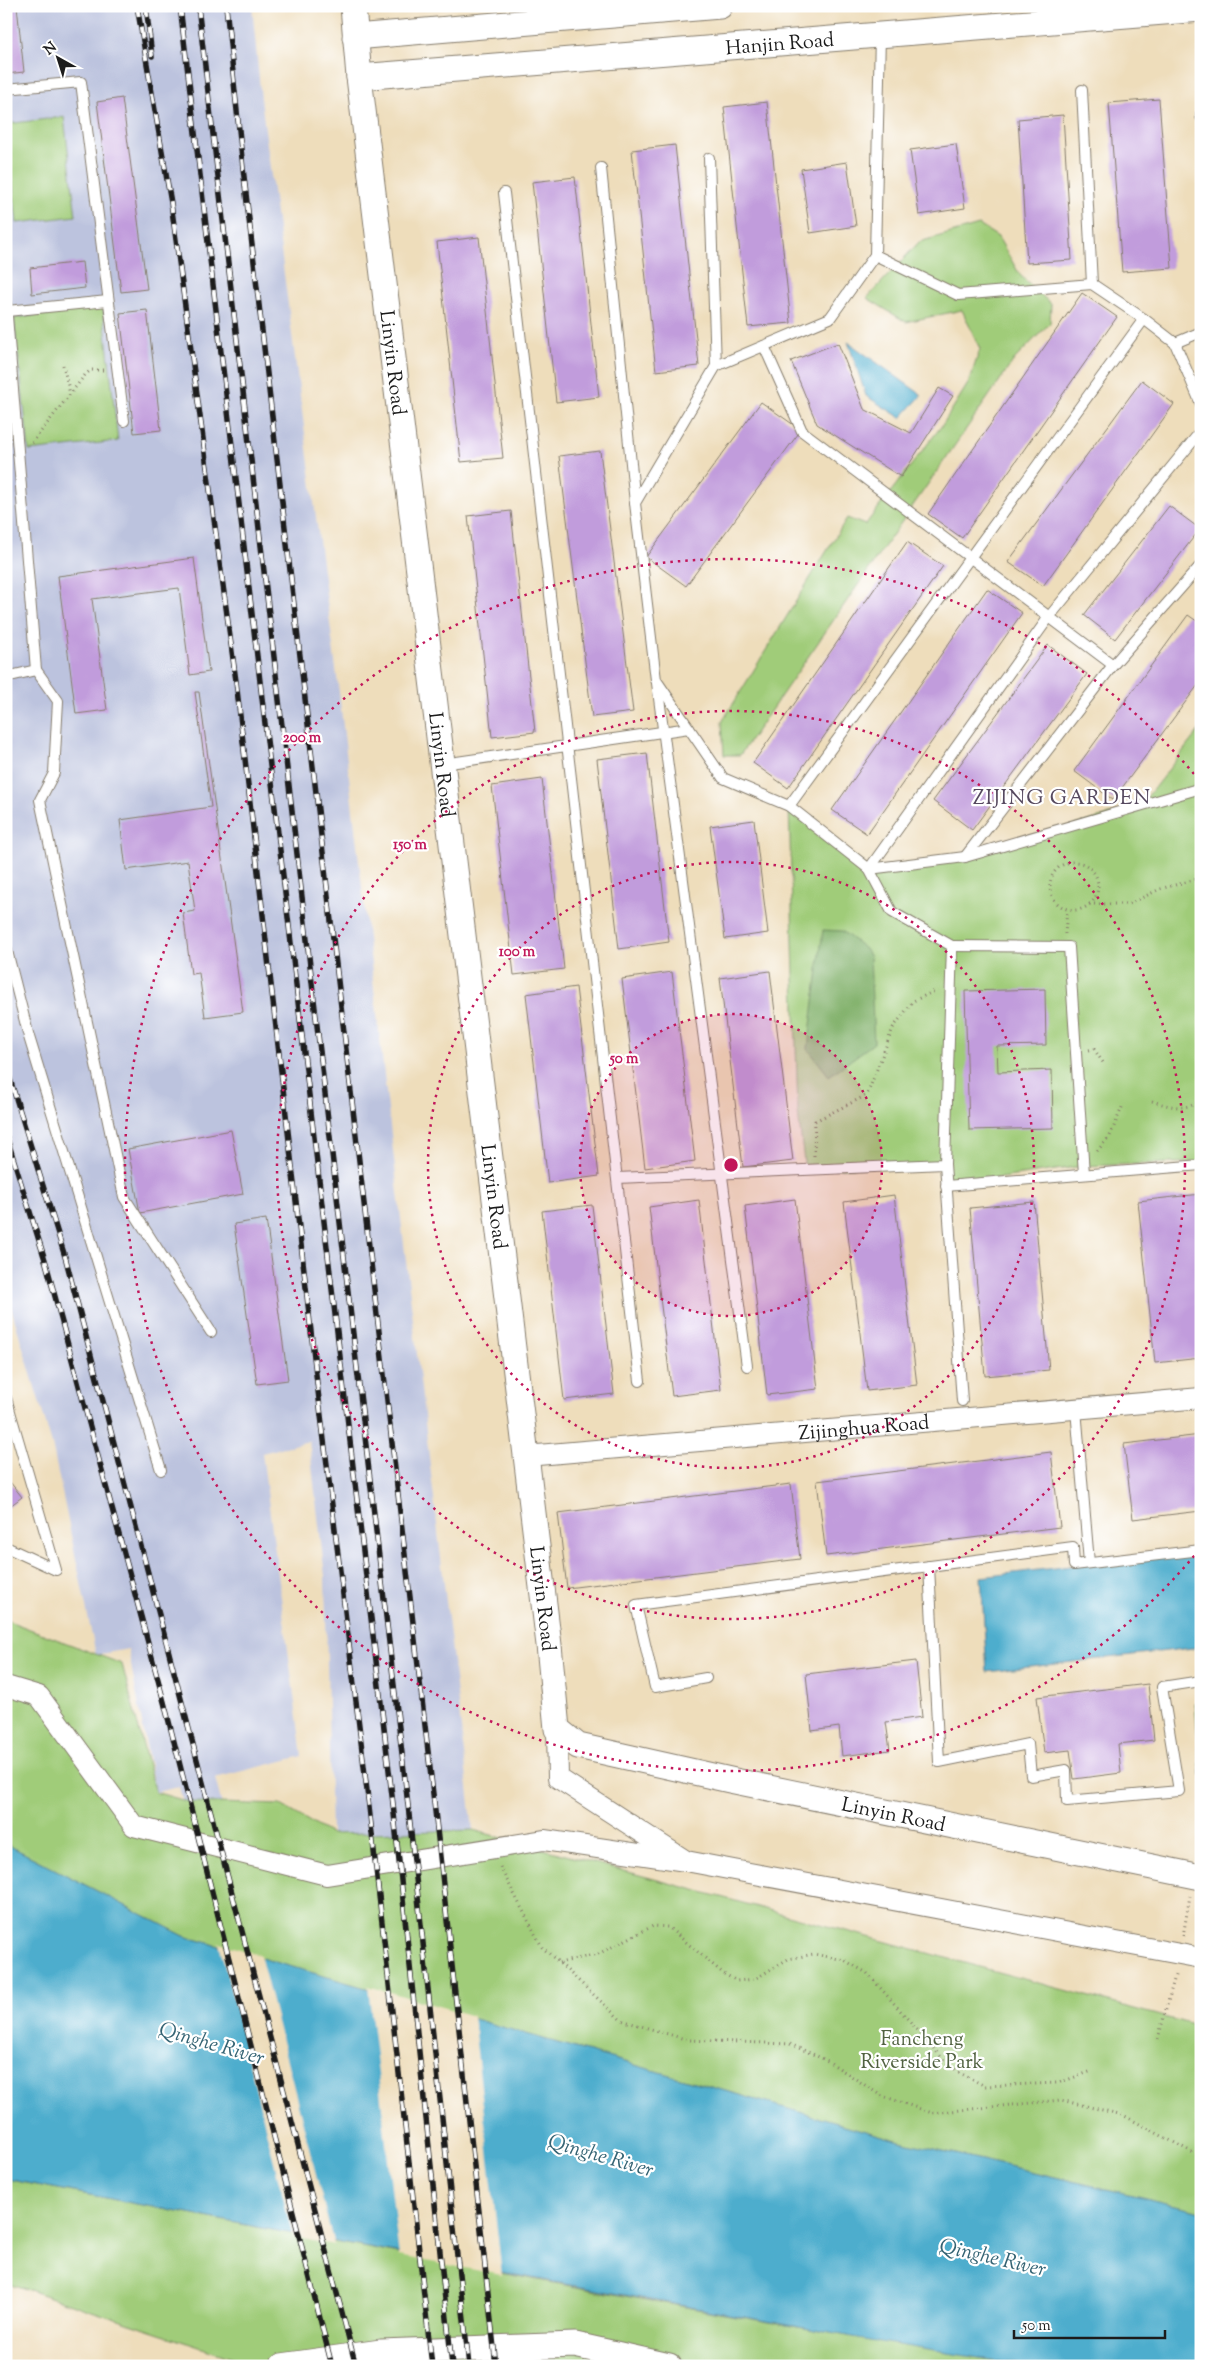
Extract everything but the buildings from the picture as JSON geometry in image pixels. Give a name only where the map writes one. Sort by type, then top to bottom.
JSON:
[{"type":"street","name":"Linyin Road","points":[[353,6],[358,77],[526,1456],[557,1729],[578,1746],[730,1780],[1201,1877]]},
{"type":"street","name":"Hanjin Road","points":[[355,37],[720,6]]},
{"type":"street","name":"Hanjin Road","points":[[358,77],[1201,9]]},
{"type":"street","name":"Zijinghua Road","points":[[526,1456],[1201,1398]]},
{"type":"street","points":[[6,1686],[39,1696],[134,1826],[327,1875],[544,1840],[686,1861],[1201,1958]]},
{"type":"street","points":[[557,1729],[558,1778],[686,1861]]},
{"type":"street","points":[[282,2366],[381,2352],[574,2345],[669,2366]]},
{"type":"street","points":[[381,2352],[412,2366]]},
{"type":"lane","points":[[716,366],[830,318],[875,255],[880,35]]},
{"type":"lane","points":[[6,89],[81,82],[124,421]]},
{"type":"lane","points":[[1082,90],[1092,284]]},
{"type":"lane","points":[[635,503],[716,366],[709,158]]},
{"type":"lane","points":[[600,168],[635,503],[656,680],[747,1366]]},
{"type":"lane","points":[[504,193],[640,1381]]},
{"type":"lane","points":[[875,255],[958,295],[1092,284],[1144,319],[1175,343],[1201,404]]},
{"type":"lane","points":[[108,301],[7,308],[36,670],[58,701],[54,773],[40,800],[124,1197],[211,1332]]},
{"type":"lane","points":[[789,806],[1144,319]]},
{"type":"lane","points":[[1175,343],[1201,332]]},
{"type":"lane","points":[[764,346],[802,431],[1113,665]]},
{"type":"lane","points":[[869,869],[1049,617],[1201,431]]},
{"type":"lane","points":[[965,857],[1113,665],[1201,565]]},
{"type":"lane","points":[[6,677],[36,670]]},
{"type":"lane","points":[[656,680],[723,778],[789,806],[869,869],[892,912],[952,946],[1069,947],[1083,1170]]},
{"type":"lane","points":[[442,764],[689,728]]},
{"type":"lane","points":[[869,869],[965,857],[1201,788]]},
{"type":"lane","points":[[6,946],[29,1037],[161,1470]]},
{"type":"lane","points":[[952,946],[945,1164],[962,1401]]},
{"type":"lane","points":[[617,1178],[945,1164]]},
{"type":"lane","points":[[946,1186],[1083,1170],[1201,1165]]},
{"type":"lane","points":[[6,1398],[9,1420],[56,1570],[6,1547]]},
{"type":"lane","points":[[1076,1409],[1089,1563]]},
{"type":"lane","points":[[706,1678],[655,1687],[636,1605],[1073,1547],[1074,1565],[1201,1550]]},
{"type":"lane","points":[[929,1566],[939,1762],[1028,1744],[1031,1776],[1066,1770],[1067,1801],[1179,1791],[1162,1687],[1201,1681]]},
{"type":"path","points":[[63,365],[70,394]]},
{"type":"path","points":[[19,459],[91,370],[117,371]]},
{"type":"path","points":[[1068,863],[1084,864],[1095,875],[1098,891],[1089,904],[1083,908],[1068,910],[1055,901],[1050,886],[1055,872],[1068,863]]},
{"type":"path","points":[[1089,904],[1129,904],[1160,889],[1197,879],[1201,881]]},
{"type":"path","points":[[1063,947],[1068,910]]},
{"type":"path","points":[[814,1170],[814,1121],[867,1095],[893,1028],[913,1001],[951,985]]},
{"type":"path","points":[[1152,1101],[1174,1108],[1196,1104],[1201,1100]]},
{"type":"path","points":[[1083,1170],[1110,1136],[1123,1105]]},
{"type":"path","points":[[490,1849],[542,1947],[621,2020],[688,2040],[790,2044],[828,2061],[880,2094],[932,2113],[1061,2100],[1123,2115],[1201,2157]]},
{"type":"path","points":[[559,1963],[598,1954],[653,1926],[668,1927],[724,1974],[737,1981],[756,1979],[788,1959],[814,1954],[844,1960],[867,1973],[943,2059],[960,2072],[985,2086],[1058,2083],[1092,2071]]},
{"type":"shaded area","points":[[6,6],[252,6],[261,99],[339,692],[473,1830],[454,1846],[353,1856],[331,1834],[325,1576],[309,1441],[262,1453],[302,1756],[215,1778],[365,2366],[326,2366],[179,1787],[155,1792],[128,1649],[96,1655],[52,1444],[6,1291]]},
{"type":"green space","points":[[64,117],[76,216],[17,223],[6,124]]},
{"type":"green space","points":[[979,225],[998,237],[1020,275],[1051,304],[1050,323],[1014,360],[740,755],[724,755],[722,722],[847,518],[865,525],[943,424],[969,382],[980,349],[962,310],[906,322],[867,298],[919,242]]},
{"type":"green space","points":[[103,307],[118,441],[29,451],[14,318]]},
{"type":"green space","points":[[1201,728],[1201,1162],[1083,1166],[946,1186],[945,1164],[805,1170],[798,1113],[789,806],[869,869],[965,857],[1140,806]]},
{"type":"green space","points":[[823,930],[842,931],[865,949],[870,957],[874,1043],[829,1076],[808,1049]]},
{"type":"green space","name":"Fancheng Riverside Park","points":[[6,1620],[122,1664],[155,1792],[189,1802],[281,1805],[331,1834],[473,1830],[1201,2027],[1201,2211],[900,2141],[184,1936],[6,1844]]},
{"type":"green space","points":[[1201,1702],[1201,1776],[1195,1703]]},
{"type":"green space","points":[[6,2179],[645,2300],[1029,2366],[256,2366],[8,2283],[6,2289]]},
{"type":"water","points":[[848,342],[922,395],[901,418],[866,396]]},
{"type":"water","points":[[1201,1550],[1201,1647],[987,1672],[981,1577]]},
{"type":"water","name":"Qinghe River","points":[[6,1844],[184,1936],[900,2141],[1201,2211],[1201,2366],[1029,2366],[886,2343],[6,2179]]},
{"type":"pier","points":[[219,1943],[260,1955],[334,2245],[293,2237]]},
{"type":"pier","points":[[368,1986],[473,2016],[502,2275],[399,2256]]},
{"type":"railway","points":[[137,6],[171,203],[236,681],[317,1383],[369,1807],[432,2366]]},
{"type":"railway","points":[[146,6],[152,56]]},
{"type":"railway","points":[[180,6],[393,1804],[452,2366]]},
{"type":"railway","points":[[198,6],[408,1805],[469,2366]]},
{"type":"railway","points":[[226,6],[243,168],[435,1811],[496,2366]]},
{"type":"railway","points":[[6,1066],[66,1260],[356,2366]]},
{"type":"railway","points":[[6,1135],[46,1263],[164,1702],[332,2366]]},
{"type":"district","name":"ZIJING GARDEN","points":[[1062,797]]}]
